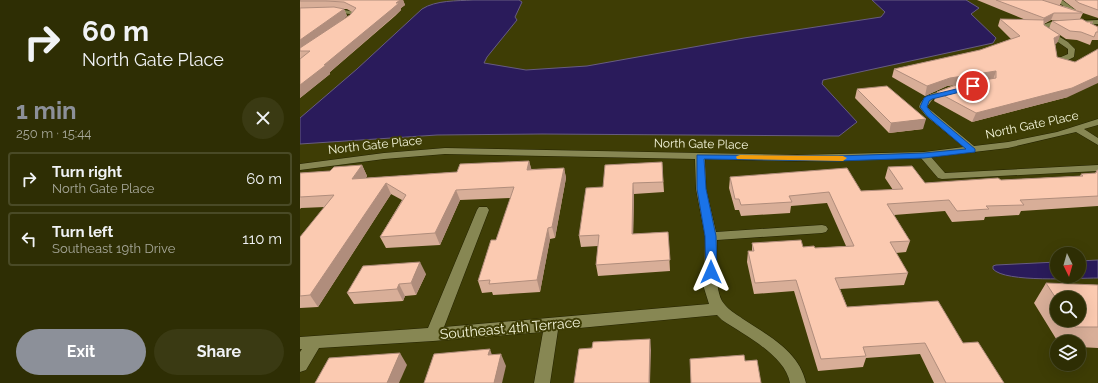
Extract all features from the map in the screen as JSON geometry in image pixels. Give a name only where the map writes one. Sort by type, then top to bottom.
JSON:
[{"type":"street","points":[[1058,0],[1078,14]]},
{"type":"street","points":[[1057,9],[1078,14],[1098,22]]},
{"type":"street","points":[[300,12],[351,12],[354,14],[354,17],[344,25]]},
{"type":"street","points":[[1057,62],[1071,55],[1072,49],[1046,32],[1044,30],[1044,26],[1051,24],[1098,22]]},
{"type":"street","points":[[958,90],[930,98],[926,100],[923,107],[929,114],[973,150]]},
{"type":"street","name":"North Gate Place","points":[[300,167],[384,156],[445,151],[700,157],[838,158],[924,155],[1008,145],[1078,129],[1098,122]]},
{"type":"street","points":[[1078,129],[1098,142]]},
{"type":"street","points":[[924,155],[942,176],[1098,168]]},
{"type":"street","points":[[700,157],[701,189],[710,236],[711,288],[716,304],[719,309],[784,356],[796,374],[798,383]]},
{"type":"street","points":[[433,335],[483,210]]},
{"type":"street","points":[[710,236],[822,229]]},
{"type":"street","name":"Southeast 4th Terrace","points":[[307,342],[433,335],[663,316],[719,309]]},
{"type":"street","points":[[542,383],[552,324]]},
{"type":"street","points":[[300,365],[307,342]]},
{"type":"shaded area","points":[[519,0],[522,2],[515,17],[517,20],[487,57],[484,63],[526,70],[587,66],[744,38],[881,17],[885,12],[872,0],[966,0],[979,8],[971,14],[996,38],[993,43],[823,80],[822,84],[857,122],[839,136],[542,134],[437,135],[300,144],[300,118],[357,69],[422,9],[440,2]]},
{"type":"shaded area","points":[[1098,260],[1098,278],[1086,278],[1086,261]]},
{"type":"shaded area","points":[[1050,262],[1050,279],[1026,278],[1000,273],[993,269],[993,266]]},
{"type":"building","points":[[300,0],[400,0],[396,3],[399,3],[392,9],[300,85],[300,59],[310,51],[300,51],[300,48],[350,15],[356,8],[344,2]]},
{"type":"building","points":[[996,0],[1042,0],[1083,13],[1054,13],[1044,18]]},
{"type":"building","points":[[1075,0],[1098,0],[1098,10],[1079,3]]},
{"type":"building","points":[[334,7],[344,9],[300,40],[300,8]]},
{"type":"building","points":[[1000,19],[1044,20],[1044,25],[1060,35],[1054,38],[1057,57],[1075,62],[1098,49],[1098,76],[1072,88],[976,113],[937,92],[959,84],[996,78],[996,71],[950,78],[927,86],[894,69],[980,50],[1020,36]]},
{"type":"building","points":[[1082,19],[1087,22],[1093,22],[1090,23],[1098,27],[1098,32],[1096,32],[1094,37],[1081,32],[1070,31],[1052,21]]},
{"type":"building","points":[[887,86],[926,119],[891,123],[857,89]]},
{"type":"building","points":[[529,161],[527,170],[564,168],[552,227],[548,228],[537,280],[489,284],[490,280],[478,281],[491,240],[496,240],[514,187],[456,190],[435,233],[380,237],[406,195],[386,183],[310,295],[300,296],[300,237],[334,195],[300,197],[300,173],[330,171],[334,167],[362,165],[352,179],[457,172],[460,164]]},
{"type":"building","points":[[662,162],[663,182],[633,183],[632,234],[668,232],[670,260],[596,265],[599,235],[579,236],[586,188],[603,187],[605,165]]},
{"type":"building","points":[[912,166],[925,183],[998,178],[1001,180],[1083,176],[1081,174],[1096,173],[1098,170],[1098,196],[1020,200],[1024,205],[986,206],[989,209],[957,211],[949,200],[887,204],[910,241],[890,242],[908,273],[835,278],[847,307],[938,301],[963,343],[978,342],[1004,383],[946,383],[925,343],[863,347],[866,356],[821,359],[796,280],[755,283],[748,251],[754,251],[752,243],[801,240],[803,247],[814,246],[815,248],[854,246],[829,192],[789,196],[792,202],[741,205],[739,199],[735,199],[730,177],[847,168],[861,191],[903,189],[888,167]]},
{"type":"building","points":[[420,262],[411,283],[399,284],[397,289],[347,293],[363,266]]},
{"type":"building","points":[[1046,283],[1098,285],[1098,327],[1086,327],[1086,291],[1051,291]]},
{"type":"building","points":[[650,339],[649,383],[574,383],[579,349],[592,348],[593,342]]},
{"type":"building","points":[[490,349],[488,355],[501,354],[494,383],[424,383],[434,354]]},
{"type":"building","points":[[400,353],[387,383],[315,383],[329,358]]},
{"type":"building","points":[[744,355],[745,361],[757,360],[761,383],[691,383],[690,359]]},
{"type":"slow traffic","points":[[740,157],[843,158]]},
{"type":"route","points":[[711,272],[710,236],[701,189],[700,157],[896,157],[943,154],[973,150],[929,114],[923,107],[926,100],[930,98],[973,86]]}]
